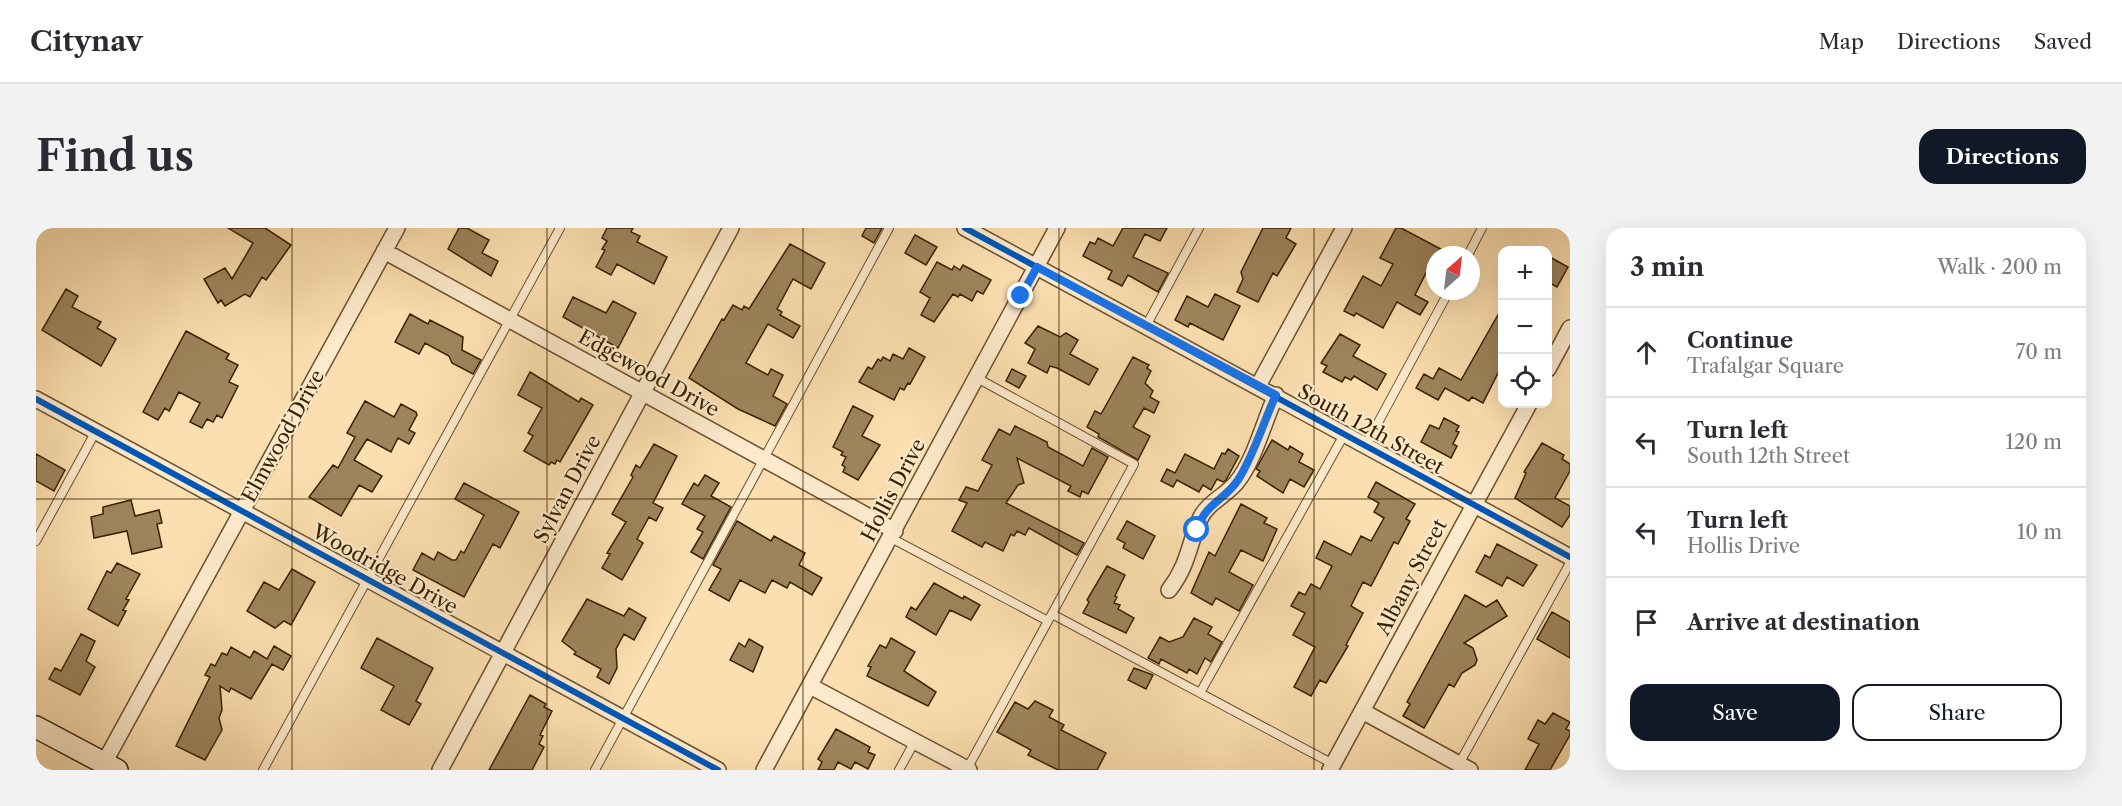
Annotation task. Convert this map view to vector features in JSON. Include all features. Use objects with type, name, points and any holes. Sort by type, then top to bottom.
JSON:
[{"type":"main road","points":[[36,727],[108,768]]},
{"type":"street","name":"Elmwood Drive","points":[[108,768],[243,510],[397,228]]},
{"type":"street","name":"Sylvan Drive","points":[[440,770],[731,228]]},
{"type":"street","name":"South 12th Street","points":[[965,228],[1276,395],[1570,557]]},
{"type":"street","name":"Hollis Drive","points":[[764,770],[1057,228]]},
{"type":"street","points":[[1258,386],[1344,228]]},
{"type":"street","name":"Edgewood Drive","points":[[384,251],[764,460],[893,535]]},
{"type":"street","points":[[1552,362],[1570,328]]},
{"type":"street","points":[[1169,590],[1180,576],[1190,555],[1200,518],[1209,506],[1236,483],[1247,464],[1276,395]]},
{"type":"street","name":"Woodridge Drive","points":[[36,399],[718,770]]},
{"type":"street","name":"Albany Street","points":[[1331,767],[1527,408]]},
{"type":"street","points":[[810,686],[968,769]]},
{"type":"street","points":[[1362,711],[1465,767]]},
{"type":"lane","points":[[263,770],[560,228]]},
{"type":"lane","points":[[595,770],[889,228]]},
{"type":"lane","points":[[1146,326],[1199,228]]},
{"type":"lane","points":[[1473,246],[1482,228]]},
{"type":"lane","points":[[1366,445],[1444,300]]},
{"type":"lane","points":[[968,769],[1134,464],[977,378]]},
{"type":"lane","points":[[36,541],[96,431]]},
{"type":"lane","points":[[1200,693],[1345,433]]},
{"type":"lane","points":[[893,535],[1200,693],[1331,767]]},
{"type":"lane","points":[[1465,767],[1570,562]]},
{"type":"lane","points":[[899,770],[915,741]]},
{"type":"building","points":[[228,228],[265,228],[291,245],[266,280],[262,277],[250,297],[245,294],[225,306],[221,300],[218,303],[204,279],[225,268],[232,279],[253,243]]},
{"type":"building","points":[[459,228],[467,228],[489,240],[482,253],[498,261],[491,276],[448,249]]},
{"type":"building","points":[[607,228],[633,228],[631,232],[640,236],[637,242],[667,257],[654,284],[617,264],[611,275],[596,267],[605,250],[602,249],[607,241],[602,238]]},
{"type":"building","points":[[866,228],[882,228],[874,243],[862,236]]},
{"type":"building","points":[[1123,228],[1167,228],[1160,241],[1145,234],[1133,257],[1168,273],[1158,292],[1128,275],[1122,286],[1108,279],[1112,271],[1083,256],[1090,242],[1095,244],[1098,238],[1113,246]]},
{"type":"building","points":[[1263,228],[1291,228],[1286,238],[1296,244],[1277,276],[1273,273],[1258,302],[1237,292],[1243,279],[1241,272]]},
{"type":"building","points":[[1396,228],[1401,228],[1435,246],[1426,246],[1426,273],[1415,295],[1428,302],[1420,315],[1397,302],[1383,328],[1356,313],[1354,316],[1344,311],[1363,276],[1381,286],[1393,264],[1380,258]]},
{"type":"building","points":[[915,235],[937,247],[926,265],[905,253]]},
{"type":"building","points":[[790,244],[825,263],[811,289],[793,279],[777,309],[782,312],[780,315],[800,326],[793,338],[768,324],[746,363],[768,375],[771,369],[783,375],[773,396],[787,404],[775,426],[738,409],[689,378],[722,319],[724,320],[733,305],[742,310],[744,306],[749,309]]},
{"type":"building","points":[[1552,258],[1568,267],[1557,287],[1552,284]]},
{"type":"building","points":[[937,262],[952,270],[954,266],[960,270],[963,265],[991,280],[983,294],[977,291],[972,301],[960,294],[958,297],[953,294],[934,322],[921,315],[930,298],[920,292]]},
{"type":"building","points":[[66,289],[78,296],[72,307],[101,322],[97,328],[116,339],[101,366],[42,330]]},
{"type":"building","points":[[1215,294],[1240,306],[1223,340],[1190,323],[1188,327],[1175,320],[1187,296],[1208,307]]},
{"type":"building","points":[[573,297],[606,313],[613,301],[636,313],[618,348],[563,317]]},
{"type":"building","points":[[410,314],[428,324],[430,320],[463,337],[462,350],[481,360],[473,374],[452,363],[449,356],[425,343],[419,354],[395,342]]},
{"type":"building","points":[[1498,315],[1498,373],[1483,403],[1472,397],[1469,401],[1445,388],[1438,400],[1416,388],[1424,374],[1433,379],[1439,368],[1461,380]]},
{"type":"building","points":[[1038,326],[1060,337],[1066,333],[1078,340],[1070,354],[1098,369],[1089,385],[1057,368],[1050,366],[1047,373],[1028,363],[1035,349],[1025,343]]},
{"type":"building","points":[[186,331],[229,354],[226,359],[238,365],[229,382],[238,386],[222,418],[217,415],[213,422],[207,419],[202,428],[190,422],[200,403],[179,392],[169,411],[165,408],[158,420],[143,412]]},
{"type":"building","points":[[1340,334],[1360,345],[1353,356],[1386,374],[1377,390],[1354,376],[1351,380],[1345,377],[1342,382],[1323,372],[1327,366],[1321,363]]},
{"type":"building","points":[[909,348],[925,357],[910,384],[908,383],[904,390],[900,388],[894,400],[859,382],[868,367],[872,369],[878,359],[881,361],[883,357],[890,361],[893,354],[903,359]]},
{"type":"building","points":[[1133,357],[1149,365],[1147,368],[1151,371],[1145,383],[1153,391],[1150,397],[1159,402],[1154,413],[1144,408],[1133,427],[1150,436],[1138,460],[1098,437],[1099,434],[1087,427],[1095,411],[1101,414]]},
{"type":"building","points":[[1012,369],[1026,376],[1019,388],[1006,381]]},
{"type":"building","points":[[530,372],[579,402],[581,398],[593,405],[560,462],[557,460],[555,464],[551,462],[549,465],[524,451],[533,436],[528,433],[542,408],[518,395]]},
{"type":"building","points":[[365,401],[394,417],[401,404],[416,412],[417,415],[409,430],[415,433],[409,444],[398,438],[391,452],[367,439],[354,460],[382,476],[372,492],[359,485],[341,516],[309,497],[333,465],[338,468],[355,437],[347,433]]},
{"type":"building","points":[[853,406],[873,416],[862,436],[880,445],[858,480],[843,472],[845,467],[842,465],[846,457],[841,455],[843,452],[833,447]]},
{"type":"building","points":[[1444,418],[1459,426],[1456,431],[1459,432],[1453,444],[1457,446],[1451,458],[1421,442],[1430,425],[1439,429]]},
{"type":"building","points":[[1015,426],[1047,442],[1048,447],[1083,466],[1092,448],[1108,457],[1088,494],[1082,491],[1080,497],[1068,491],[1071,486],[1017,458],[1024,483],[1018,485],[1006,503],[1084,543],[1077,555],[1029,528],[1025,535],[1017,531],[1014,536],[1011,534],[1003,551],[985,542],[982,547],[952,531],[967,503],[959,500],[966,487],[978,491],[992,465],[982,460],[999,429],[1010,435]]},
{"type":"building","points":[[1272,440],[1288,450],[1290,446],[1303,454],[1299,462],[1314,470],[1304,487],[1290,479],[1283,493],[1257,476],[1260,471],[1256,469]]},
{"type":"building","points":[[1542,443],[1564,455],[1562,459],[1570,464],[1570,471],[1555,498],[1570,506],[1570,515],[1562,527],[1515,498],[1526,473],[1524,472]]},
{"type":"building","points":[[654,444],[677,456],[653,503],[663,508],[656,521],[649,517],[637,539],[643,543],[622,580],[602,568],[610,554],[607,553],[626,522],[612,514],[633,477],[631,475],[636,465],[640,468]]},
{"type":"building","points":[[1228,449],[1239,456],[1226,480],[1223,482],[1217,479],[1211,490],[1203,485],[1199,492],[1177,480],[1173,487],[1161,481],[1167,469],[1175,473],[1185,454],[1214,469],[1222,453],[1225,454]]},
{"type":"building","points":[[36,454],[65,470],[54,491],[36,481]]},
{"type":"building","points":[[705,475],[719,483],[711,496],[731,507],[703,559],[691,552],[703,532],[697,529],[705,516],[682,504],[694,483],[698,486]]},
{"type":"building","points":[[1376,482],[1415,504],[1406,519],[1410,521],[1398,544],[1394,542],[1371,586],[1363,582],[1351,606],[1363,613],[1346,645],[1348,646],[1326,683],[1320,680],[1311,696],[1294,687],[1315,647],[1293,635],[1305,613],[1291,606],[1299,592],[1305,595],[1311,584],[1320,589],[1332,566],[1316,558],[1324,541],[1351,555],[1361,536],[1371,541],[1384,518],[1374,512],[1379,503],[1368,497]]},
{"type":"building","points":[[464,483],[519,512],[500,548],[493,544],[464,597],[413,570],[422,553],[434,560],[438,552],[456,560],[461,551],[464,553],[484,515],[455,499]]},
{"type":"building","points":[[131,500],[135,516],[159,510],[162,523],[157,524],[162,547],[132,554],[127,531],[94,538],[91,517],[103,514],[103,507]]},
{"type":"building","points":[[1241,504],[1267,518],[1264,523],[1277,529],[1263,561],[1241,550],[1229,572],[1253,585],[1239,611],[1216,598],[1212,605],[1191,593],[1209,552],[1215,556]]},
{"type":"building","points":[[737,521],[771,541],[774,536],[805,553],[799,565],[822,578],[812,595],[790,582],[787,588],[772,580],[765,593],[740,580],[729,601],[709,590],[721,569],[713,565]]},
{"type":"building","points":[[1127,521],[1155,536],[1143,559],[1123,548],[1125,543],[1117,539]]},
{"type":"building","points":[[1497,544],[1537,565],[1523,586],[1507,577],[1502,586],[1476,572],[1485,555],[1490,558]]},
{"type":"building","points":[[117,563],[140,574],[126,599],[129,600],[123,610],[126,611],[118,626],[88,609],[107,571],[111,573]]},
{"type":"building","points":[[1107,566],[1125,575],[1114,603],[1120,605],[1118,609],[1134,618],[1126,633],[1083,613],[1089,602],[1087,600]]},
{"type":"building","points":[[292,569],[315,582],[291,625],[284,621],[275,628],[247,611],[264,582],[279,590]]},
{"type":"building","points":[[934,583],[963,599],[964,596],[980,605],[971,620],[950,610],[936,635],[906,617],[911,607],[916,610]]},
{"type":"building","points":[[1465,595],[1486,607],[1497,600],[1507,616],[1464,643],[1473,648],[1477,660],[1475,665],[1462,673],[1454,687],[1449,684],[1424,728],[1403,716],[1410,704],[1407,702]]},
{"type":"building","points":[[587,599],[624,616],[629,608],[646,618],[634,640],[624,634],[616,649],[617,668],[609,684],[597,677],[601,669],[574,654],[576,652],[562,641]]},
{"type":"building","points":[[1552,612],[1570,622],[1570,658],[1537,639]]},
{"type":"building","points":[[1194,618],[1212,627],[1208,634],[1222,642],[1211,662],[1205,658],[1197,674],[1189,669],[1187,673],[1161,659],[1159,664],[1148,658],[1160,637],[1169,642],[1183,637]]},
{"type":"building","points":[[81,634],[95,641],[86,661],[95,667],[80,695],[49,679],[55,668],[61,671]]},
{"type":"building","points":[[377,638],[433,668],[416,701],[421,704],[409,725],[381,710],[394,686],[361,668]]},
{"type":"building","points":[[891,638],[915,652],[904,671],[936,692],[928,706],[867,676],[871,667],[868,666],[880,645],[886,648]]},
{"type":"building","points":[[749,639],[763,647],[753,672],[730,660],[739,643],[745,647]]},
{"type":"building","points":[[274,646],[291,656],[283,670],[272,664],[251,699],[231,688],[229,692],[220,686],[222,710],[219,718],[222,730],[205,760],[176,746],[210,677],[205,675],[211,664],[215,666],[222,653],[227,655],[231,647],[250,658],[254,651],[267,659]]},
{"type":"building","points":[[1134,668],[1153,675],[1146,689],[1128,680]]},
{"type":"building","points":[[530,695],[546,704],[544,707],[552,711],[540,735],[543,736],[539,744],[544,747],[532,770],[489,770]]},
{"type":"building","points":[[1035,701],[1053,710],[1049,717],[1064,725],[1061,730],[1106,753],[1097,770],[1058,770],[1028,755],[1031,750],[997,732],[1015,702],[1028,709]]},
{"type":"building","points":[[1553,713],[1570,722],[1566,729],[1570,731],[1570,735],[1550,770],[1525,770],[1539,744],[1528,739],[1538,720],[1545,724]]},
{"type":"building","points":[[836,729],[870,747],[868,752],[875,755],[868,769],[855,762],[851,769],[838,762],[834,770],[818,770],[822,762],[818,759]]},
{"type":"cycle path","points":[[965,228],[1570,557]]},
{"type":"cycle path","points":[[36,399],[718,770]]},
{"type":"route","points":[[1021,296],[1037,267],[1276,395],[1247,464],[1236,483],[1209,506],[1200,518],[1197,530]]}]
